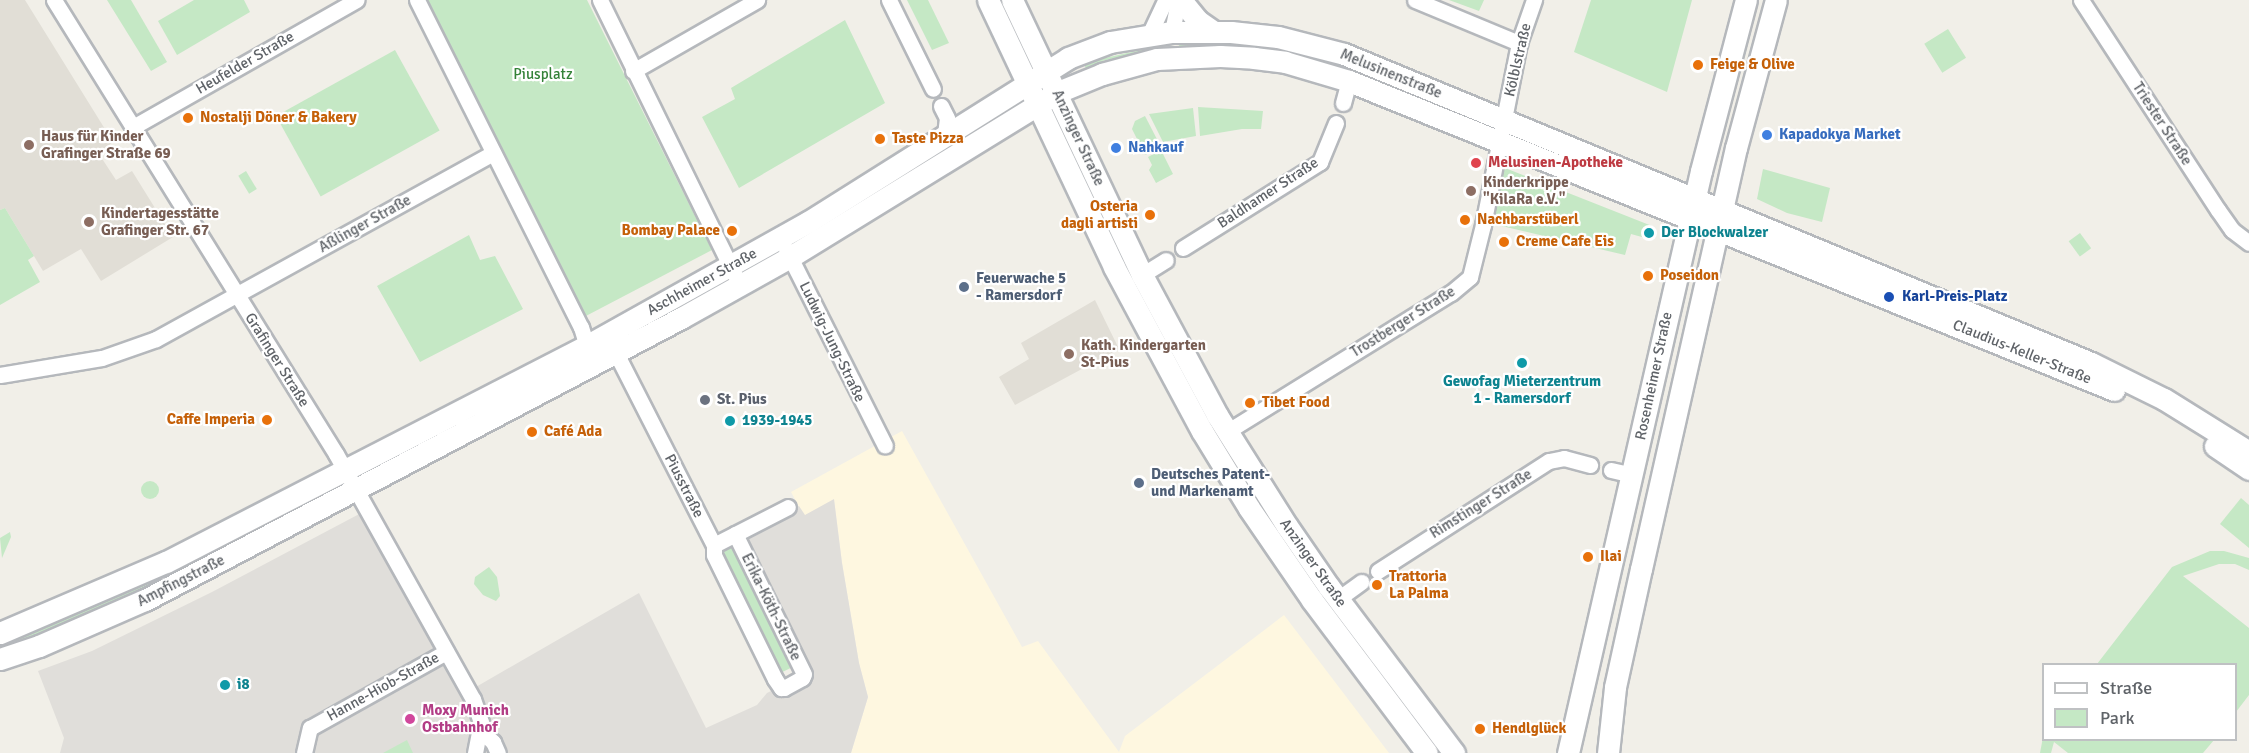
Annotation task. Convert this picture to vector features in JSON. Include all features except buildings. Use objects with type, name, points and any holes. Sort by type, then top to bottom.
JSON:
[{"type":"main road","name":"Anzinger Straße","points":[[988,0],[1039,103],[1114,267],[1202,431],[1312,600],[1427,753]]},
{"type":"main road","name":"Anzinger Straße","points":[[1012,0],[1058,92],[1142,275],[1176,343],[1287,526],[1338,599],[1454,753]]},
{"type":"main road","points":[[1180,0],[1197,20],[1214,32]]},
{"type":"main road","name":"Rosenheimer Straße","points":[[1568,753],[1633,475],[1692,207],[1746,0]]},
{"type":"main road","name":"Rosenheimer Straße","points":[[1608,753],[1615,687],[1736,148],[1776,0]]},
{"type":"main road","name":"Melusinenstraße","points":[[1047,70],[1080,52],[1110,42],[1149,35],[1172,32],[1214,32],[1278,37],[1344,54],[1505,120],[1720,219]]},
{"type":"main road","points":[[1162,59],[1172,32]]},
{"type":"main road","name":"Melusinenstraße","points":[[1058,92],[1101,74],[1162,59],[1220,56],[1285,62],[1350,81],[1499,149],[1692,207]]},
{"type":"main road","name":"Aschheimer Straße","points":[[785,247],[945,135],[1047,70]]},
{"type":"main road","name":"Aschheimer Straße","points":[[356,490],[589,355],[735,276],[1058,92]]},
{"type":"main road","name":"Claudius-Keller-Straße","points":[[1720,219],[2091,363],[2164,399],[2249,452]]},
{"type":"main road","name":"Claudius-Keller-Straße","points":[[1720,219],[2101,384],[2157,411],[2249,469]]},
{"type":"main road","name":"Aschheimer Straße","points":[[345,471],[589,355],[616,353],[735,276]]},
{"type":"main road","name":"Ampfingstraße","points":[[0,633],[166,562],[345,471]]},
{"type":"main road","name":"Ampfingstraße","points":[[0,659],[49,642],[145,600],[356,490]]},
{"type":"street","name":"Grafinger Straße","points":[[54,0],[345,471],[478,708],[480,730],[475,753]]},
{"type":"street","name":"Heufelder Straße","points":[[133,127],[357,0]]},
{"type":"street","points":[[417,0],[581,327],[589,355]]},
{"type":"street","points":[[600,0],[735,276]]},
{"type":"street","points":[[633,71],[757,0]]},
{"type":"street","points":[[890,0],[933,89]]},
{"type":"street","points":[[1149,35],[1165,0]]},
{"type":"street","points":[[1172,32],[1180,0]]},
{"type":"street","points":[[1415,0],[1519,43]]},
{"type":"street","name":"Kölblstraße","points":[[1505,120],[1519,43],[1534,0]]},
{"type":"street","name":"Triester Straße","points":[[2081,0],[2218,210],[2232,230],[2249,243]]},
{"type":"street","points":[[1343,103],[1350,81]]},
{"type":"street","points":[[941,106],[946,118],[945,135]]},
{"type":"street","name":"Trostberger Straße","points":[[1228,431],[1451,293],[1467,280],[1474,264],[1505,120]]},
{"type":"street","name":"Baldhamer Straße","points":[[1183,248],[1320,162],[1336,123]]},
{"type":"street","name":"Aßlinger Straße","points":[[0,375],[102,358],[130,350],[182,327],[293,263],[494,153]]},
{"type":"street","name":"Ludwig-Jung-Straße","points":[[785,247],[885,446]]},
{"type":"street","points":[[1142,275],[1166,260]]},
{"type":"street","name":"Piusstraße","points":[[616,353],[714,545]]},
{"type":"street","name":"Rimstinger Straße","points":[[1378,570],[1549,461],[1564,459],[1590,465]]},
{"type":"street","points":[[1611,470],[1633,475]]},
{"type":"street","points":[[714,545],[788,507]]},
{"type":"street","name":"Erika-Köth-Straße","points":[[714,545],[714,555],[779,685],[784,688],[802,678],[804,674],[735,534]]},
{"type":"street","points":[[1338,599],[1361,582]]},
{"type":"street","name":"Hanne-Hiob-Straße","points":[[304,753],[310,728],[446,652]]},
{"type":"street","name":"Grafinger Straße","points":[[480,730],[494,742],[498,753]]},
{"type":"shaded area","points":[[0,0],[25,0],[113,142],[99,154],[116,180],[132,171],[173,237],[101,281],[81,249],[43,271],[5,208],[0,210]]},
{"type":"shaded area","name":"Kath. Kindergarten St-Pius","points":[[1095,300],[1119,349],[1015,405],[999,377],[1029,359],[1021,343]]},
{"type":"shaded area","points":[[902,431],[1022,647],[1038,641],[1119,752],[1125,736],[1284,615],[1389,753],[851,753],[868,697],[859,663],[834,500],[804,516],[791,492]]},
{"type":"shaded area","points":[[834,499],[859,663],[868,697],[851,753],[60,753],[64,738],[38,671],[92,651],[212,592],[363,512],[469,691],[639,593],[706,728],[757,705],[767,693],[811,671],[749,544],[714,551],[799,506],[805,515]]},
{"type":"green space","points":[[107,0],[131,0],[167,62],[151,71]]},
{"type":"green space","points":[[194,0],[244,0],[250,12],[177,55],[158,21]]},
{"type":"green space","name":"Piusplatz","points":[[422,0],[587,0],[712,250],[584,317]]},
{"type":"green space","points":[[907,0],[928,0],[949,43],[932,50]]},
{"type":"green space","points":[[1449,0],[1484,0],[1479,11]]},
{"type":"green space","points":[[1591,0],[1692,0],[1667,92],[1574,52]]},
{"type":"green space","points":[[845,20],[885,103],[739,188],[702,117],[735,99],[731,88]]},
{"type":"green space","points":[[1948,29],[1966,58],[1942,73],[1924,44]]},
{"type":"green space","points":[[1181,41],[1240,41],[1311,53],[1483,119],[1484,124],[1480,126],[1391,90],[1178,48]]},
{"type":"green space","points":[[1158,46],[1102,61],[1088,72],[1083,63]]},
{"type":"green space","points":[[395,50],[440,130],[321,196],[276,116]]},
{"type":"green space","points":[[1198,107],[1263,111],[1261,129],[1242,129],[1200,136]]},
{"type":"green space","points":[[1193,108],[1196,136],[1163,142],[1149,114]]},
{"type":"green space","points":[[1145,116],[1161,147],[1145,155],[1132,129],[1135,121]]},
{"type":"green space","points":[[1161,150],[1173,174],[1156,183],[1149,170],[1152,165],[1148,157]]},
{"type":"green space","points":[[1505,168],[1652,226],[1649,239],[1631,234],[1625,255],[1489,223]]},
{"type":"green space","points":[[1763,169],[1830,188],[1822,222],[1787,213],[1757,199]]},
{"type":"green space","points":[[246,171],[257,189],[249,194],[238,176]]},
{"type":"green space","points":[[5,208],[34,256],[28,260],[40,282],[0,305],[0,210]]},
{"type":"green space","points":[[2080,233],[2091,248],[2080,257],[2069,241]]},
{"type":"green space","points":[[469,235],[480,260],[495,256],[523,309],[420,362],[377,286]]},
{"type":"green space","points":[[150,481],[156,484],[159,490],[156,496],[150,499],[144,496],[141,490],[144,484]]},
{"type":"green space","points":[[323,491],[327,498],[162,585],[0,651],[0,641]]},
{"type":"green space","points":[[2241,498],[2249,505],[2249,548],[2220,524]]},
{"type":"green space","points":[[10,532],[11,537],[2,558],[0,538]]},
{"type":"green space","points":[[735,545],[794,666],[775,676],[716,554]]},
{"type":"green space","points":[[2210,551],[2224,551],[2249,558],[2249,570],[2235,564],[2219,564],[2183,576],[2249,628],[2249,695],[2237,711],[2237,663],[2098,663],[2172,567]]},
{"type":"green space","points":[[489,567],[497,577],[500,596],[496,601],[483,595],[474,584],[475,577]]},
{"type":"green space","points":[[407,740],[413,753],[383,753]]},
{"type":"green space","points":[[2042,741],[2213,741],[2203,753],[2068,753],[2054,742],[2051,753],[2040,753]]},
{"type":"place","name":"Feige & Olive","points":[[1698,65]]},
{"type":"place","name":"Nostalji Döner & Bakery","points":[[188,118]]},
{"type":"place","name":"Kapadokya Market","points":[[1767,135]]},
{"type":"place","name":"Taste Pizza","points":[[880,139]]},
{"type":"place","name":"Haus für Kinder Grafinger Straße 69","points":[[29,145]]},
{"type":"place","name":"Nahkauf","points":[[1116,148]]},
{"type":"place","name":"Melusinen-Apotheke","points":[[1476,163]]},
{"type":"place","name":"Kinderkrippe \"KilaRa e.V.\"","points":[[1471,191]]},
{"type":"place","name":"Osteria dagli artisti","points":[[1150,215]]},
{"type":"place","name":"Nachbarstüberl","points":[[1465,220]]},
{"type":"place","name":"Kindertagesstätte Grafinger Str. 67","points":[[89,222]]},
{"type":"place","name":"Bombay Palace","points":[[732,231]]},
{"type":"place","name":"Der Blockwalzer","points":[[1649,233]]},
{"type":"place","name":"Creme Cafe Eis","points":[[1504,242]]},
{"type":"place","name":"Poseidon","points":[[1648,276]]},
{"type":"place","name":"Feuerwache 5 - Ramersdorf","points":[[964,287]]},
{"type":"place","name":"Karl-Preis-Platz","points":[[1889,297]]},
{"type":"place","name":"Kath. Kindergarten St-Pius","points":[[1069,354]]},
{"type":"place","name":"Gewofag Mieterzentrum 1 - Ramersdorf","points":[[1522,363]]},
{"type":"place","name":"St. Pius","points":[[705,400]]},
{"type":"place","name":"Tibet Food","points":[[1250,403]]},
{"type":"place","name":"Caffe Imperia","points":[[267,420]]},
{"type":"place","name":"1939-1945","points":[[730,421]]},
{"type":"place","name":"Café Ada","points":[[532,432]]},
{"type":"place","name":"Deutsches Patent- und Markenamt","points":[[1139,483]]},
{"type":"place","name":"Ilai","points":[[1588,557]]},
{"type":"place","name":"Trattoria La Palma","points":[[1377,585]]},
{"type":"place","name":"i8","points":[[225,685]]},
{"type":"place","name":"Moxy Munich Ostbahnhof","points":[[410,719]]},
{"type":"place","name":"Hendlglück","points":[[1480,729]]}]
